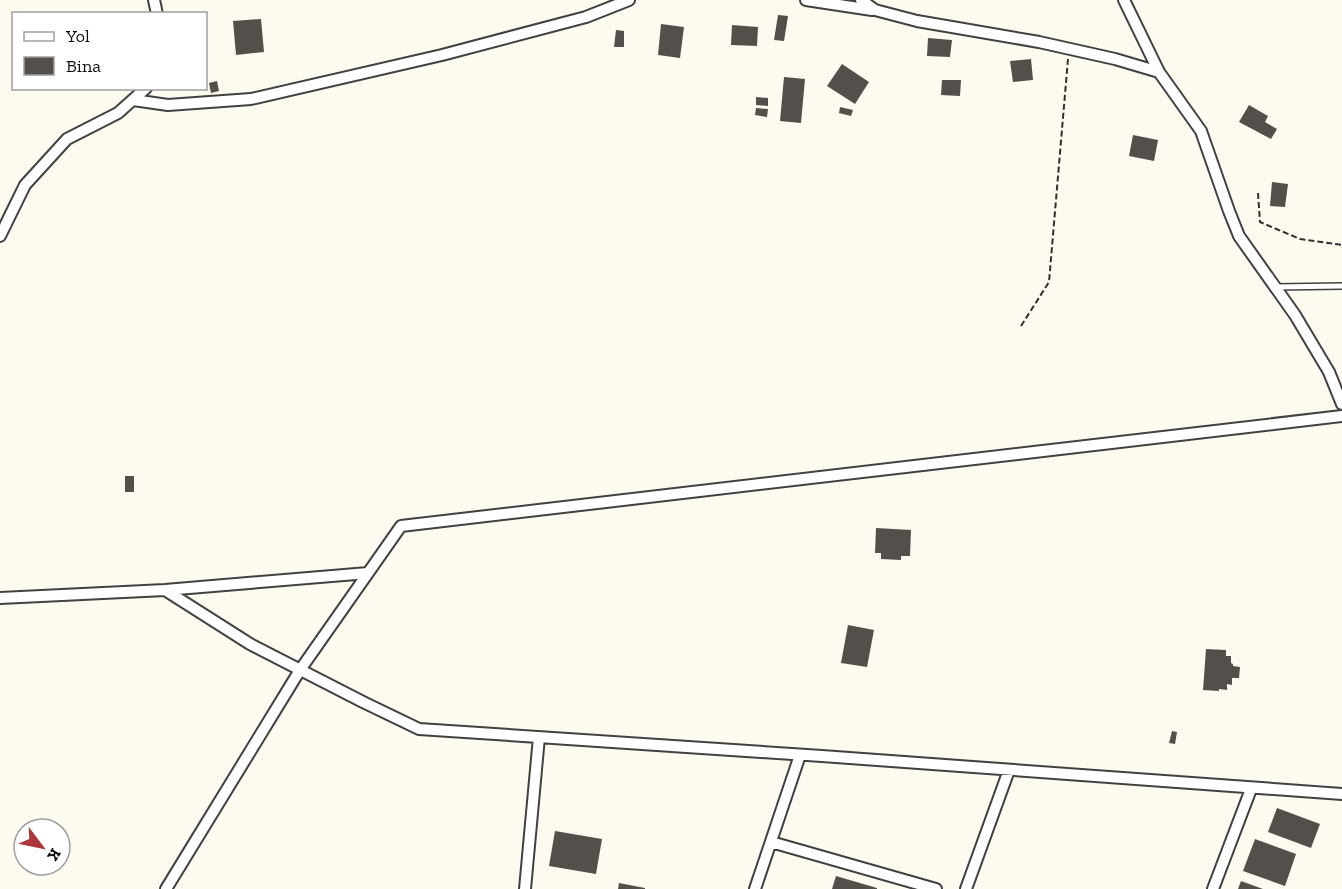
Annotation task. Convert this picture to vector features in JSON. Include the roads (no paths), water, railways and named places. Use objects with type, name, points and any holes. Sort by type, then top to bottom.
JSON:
[{"type":"street","points":[[133,100],[168,105],[251,99],[442,55],[586,17],[629,0]]},
{"type":"street","points":[[806,0],[875,10],[917,21],[1069,49],[1159,72]]},
{"type":"street","points":[[861,0],[875,10]]},
{"type":"street","points":[[1124,0],[1159,72],[1202,131],[1239,236],[1295,315],[1329,372],[1342,404]]},
{"type":"street","points":[[0,236],[25,185],[67,139],[118,113],[144,90]]},
{"type":"street","points":[[166,889],[300,670],[401,526],[1342,416]]},
{"type":"street","points":[[0,598],[165,590],[368,573]]},
{"type":"street","points":[[165,590],[250,644],[418,729],[1342,794]]},
{"type":"street","points":[[525,889],[539,737]]},
{"type":"street","points":[[755,889],[800,755]]},
{"type":"street","points":[[966,889],[1010,770]]},
{"type":"street","points":[[1213,889],[1251,789]]},
{"type":"street","points":[[771,842],[936,889]]},
{"type":"lane","points":[[1275,287],[1342,286]]}]
